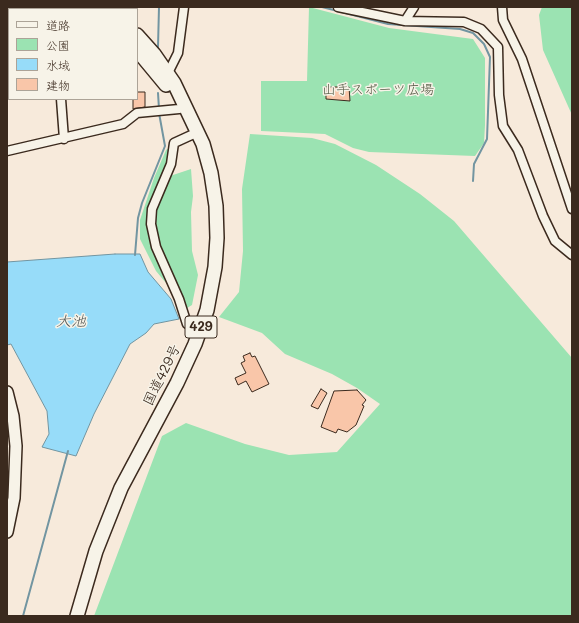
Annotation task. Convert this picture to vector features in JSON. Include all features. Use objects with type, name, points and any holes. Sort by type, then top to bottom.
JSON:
[{"type":"highway","name":"国道429号","points":[[77,616],[96,551],[122,488],[177,383],[213,283],[217,238],[216,206],[211,173],[182,107],[164,75],[138,36]]},
{"type":"highway","name":"国道429号","points":[[138,51],[164,75]]},
{"type":"highway","name":"国道429号","points":[[69,616],[89,548],[102,512],[197,329]]},
{"type":"main road","points":[[7,392],[13,416],[16,446],[16,475],[14,498],[7,532]]},
{"type":"street","points":[[164,75],[178,53],[184,7]]},
{"type":"street","points":[[338,7],[405,21],[464,22],[481,29],[498,47],[499,94],[503,126],[518,150],[543,216],[555,241],[572,255]]},
{"type":"street","points":[[405,21],[414,7]]},
{"type":"street","points":[[502,7],[503,20],[522,59],[572,209]]},
{"type":"street","points":[[61,100],[64,139]]},
{"type":"street","points":[[7,151],[64,139],[123,124],[137,113],[182,107]]},
{"type":"street","points":[[194,134],[174,143],[171,164],[152,209],[151,224],[156,247],[179,299],[187,324],[197,329]]},
{"type":"green space","name":"山手スポーツ広場","points":[[309,7],[389,28],[473,39],[485,58],[484,143],[475,156],[369,152],[353,148],[325,134],[261,131],[261,81],[307,81]]},
{"type":"green space","points":[[542,7],[572,7],[572,115],[543,50],[539,15]]},
{"type":"green space","points":[[250,134],[312,138],[335,144],[376,165],[420,194],[454,221],[572,358],[572,616],[94,616],[162,436],[186,423],[245,444],[289,455],[337,452],[380,404],[357,388],[332,374],[285,354],[262,333],[219,317],[239,292],[243,251],[242,189]]},
{"type":"green space","points":[[169,148],[168,159],[148,225],[150,244],[166,283],[156,271],[140,239],[140,220],[154,178],[166,150]]},
{"type":"green space","points":[[191,169],[193,196],[191,212],[192,251],[198,275],[192,305],[187,308],[157,240],[154,225],[156,210],[170,176]]},
{"type":"water","name":"大池","points":[[115,254],[140,254],[148,272],[171,299],[179,319],[154,324],[146,333],[130,344],[94,414],[76,456],[42,447],[49,434],[47,411],[11,344],[7,345],[7,262]]},
{"type":"building","points":[[326,87],[349,87],[350,101],[326,99]]},
{"type":"building","points":[[138,92],[145,92],[145,107],[133,109],[133,100],[138,100]]},
{"type":"building","points":[[250,353],[252,357],[255,356],[269,384],[252,392],[246,381],[238,385],[235,378],[246,373],[241,363],[245,361],[243,356]]},
{"type":"building","points":[[321,389],[327,393],[318,409],[311,406]]},
{"type":"building","points":[[357,390],[366,400],[362,405],[364,406],[356,425],[347,432],[338,429],[336,433],[321,427],[334,391]]},
{"type":"waterway","points":[[158,47],[159,7]]},
{"type":"waterway","points":[[322,7],[388,24],[460,29],[473,33],[484,44],[490,57],[487,139],[474,164],[473,181]]},
{"type":"waterway","points":[[158,93],[159,109]]},
{"type":"waterway","points":[[135,255],[138,218],[142,203],[165,146],[159,113]]},
{"type":"waterway","points":[[23,616],[68,451]]}]
